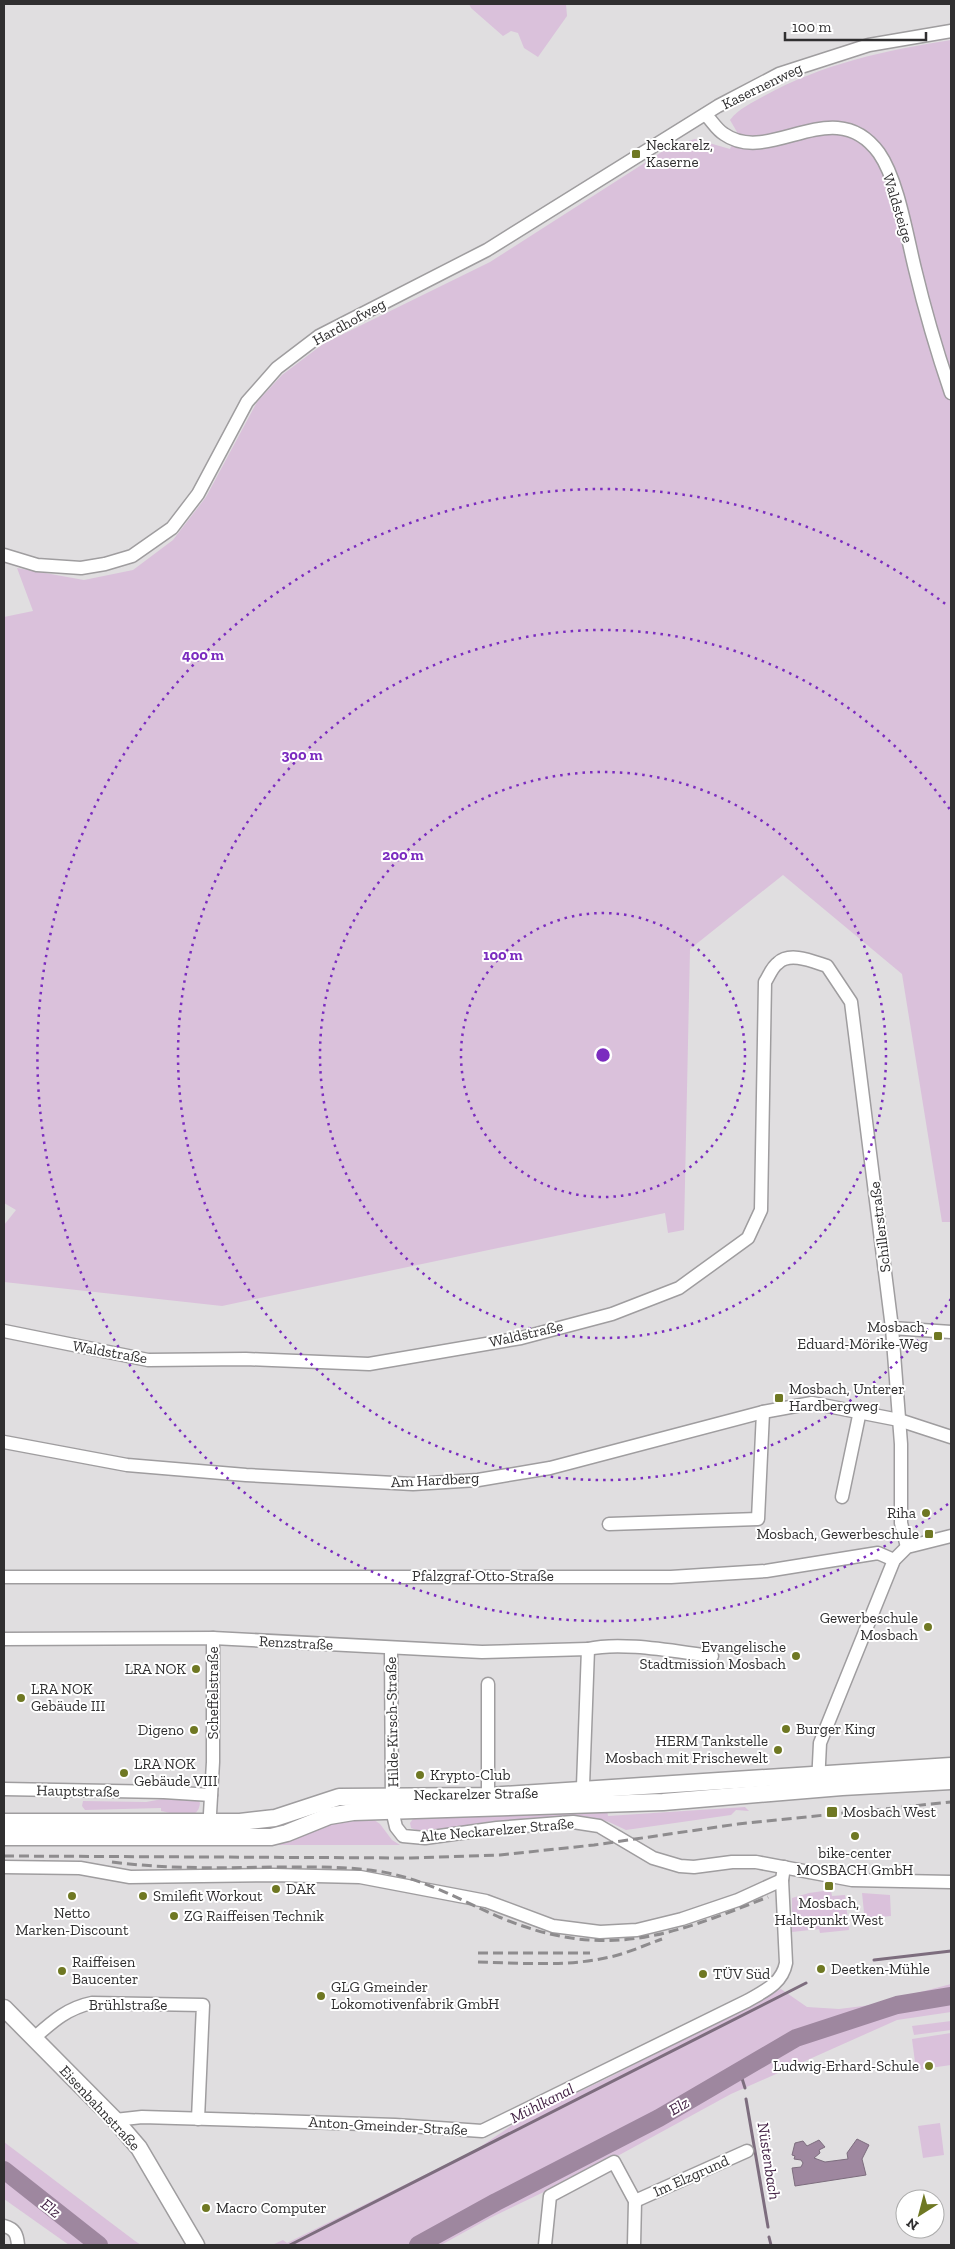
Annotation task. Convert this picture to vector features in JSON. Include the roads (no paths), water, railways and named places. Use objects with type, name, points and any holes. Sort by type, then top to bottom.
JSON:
[{"type":"main road","name":"Neckarelzer Straße","points":[[4,1822],[263,1821],[340,1797],[393,1794],[488,1796],[818,1782],[951,1766]]},
{"type":"main road","points":[[4,1837],[271,1837],[287,1833],[329,1816],[353,1812],[393,1794],[597,1805],[662,1802],[818,1782],[951,1781]]},
{"type":"main road","name":"Eisenbahnstraße","points":[[4,2008],[115,2120],[139,2148],[196,2245]]},
{"type":"street","name":"Kasernenweg","points":[[641,154],[779,74],[868,45],[951,31]]},
{"type":"street","name":"Waldsteige","points":[[706,115],[724,135],[747,143],[764,143],[822,128],[837,128],[848,130],[860,136],[880,154],[896,189],[931,334],[951,393]]},
{"type":"street","name":"Hardhofweg","points":[[4,554],[37,565],[81,568],[105,564],[132,556],[172,528],[198,494],[246,402],[277,368],[319,336],[487,250],[641,154]]},
{"type":"street","name":"Schillerstraße","points":[[778,962],[784,959],[802,958],[827,966],[851,1002],[892,1328],[899,1420],[901,1524],[906,1547]]},
{"type":"street","name":"Waldstraße","points":[[4,1331],[148,1360],[246,1359],[369,1364],[521,1338],[612,1314],[679,1288],[748,1238],[761,1210],[763,1000],[765,982],[778,962]]},
{"type":"street","points":[[892,1328],[951,1332]]},
{"type":"street","name":"Am Hardberg","points":[[4,1442],[126,1465],[255,1476],[413,1484],[478,1480],[550,1468],[763,1412],[812,1403],[899,1420],[951,1437]]},
{"type":"street","points":[[842,1497],[860,1411]]},
{"type":"street","points":[[609,1524],[758,1519],[763,1412]]},
{"type":"street","points":[[818,1782],[820,1743],[894,1560],[906,1547],[951,1536]]},
{"type":"street","name":"Pfalzgraf-Otto-Straße","points":[[4,1577],[679,1577],[766,1571],[878,1553],[894,1560]]},
{"type":"street","name":"Renzstraße","points":[[4,1639],[213,1638],[482,1652],[588,1649],[598,1646],[712,1656]]},
{"type":"street","name":"Scheffelstraße","points":[[208,1838],[211,1795],[213,1638]]},
{"type":"street","name":"Hilde-Kirsch-Straße","points":[[392,1648],[393,1794]]},
{"type":"street","points":[[588,1649],[583,1786],[597,1805]]},
{"type":"street","points":[[488,1684],[488,1796]]},
{"type":"street","name":"Hauptstraße","points":[[4,1789],[211,1795]]},
{"type":"street","name":"Alte Neckarelzer Straße","points":[[393,1794],[396,1827],[403,1836],[409,1838],[425,1838],[497,1828],[574,1822],[599,1826],[652,1858],[680,1866],[694,1867],[732,1862],[756,1862],[783,1873],[852,1880],[951,1882]]},
{"type":"street","points":[[4,1867],[80,1868],[130,1877],[279,1875],[360,1877],[486,1901],[553,1926],[600,1932],[637,1930],[682,1919],[738,1900],[783,1873]]},
{"type":"street","name":"Anton-Gmeinder-Straße","points":[[115,2120],[142,2117],[395,2125],[482,2131],[684,2032],[772,1986],[784,1971],[786,1963],[783,1873]]},
{"type":"street","name":"Brühlstraße","points":[[34,2038],[63,2013],[76,2006],[92,2003],[203,2005],[198,2119]]},
{"type":"street","name":"Im Elzgrund","points":[[635,2201],[747,2151]]},
{"type":"street","points":[[545,2245],[550,2196],[614,2162],[635,2201],[634,2245]]},
{"type":"street","points":[[4,2226],[12,2228],[17,2234],[18,2245]]},
{"type":"waterway","name":"Mühlkanal","points":[[874,1960],[951,1951]]},
{"type":"waterway","name":"Mühlkanal","points":[[290,2245],[806,1983]]},
{"type":"waterway","name":"Elz","points":[[418,2245],[496,2202],[659,2118],[796,2038],[897,2005],[951,1996]]},
{"type":"waterway","name":"Nüstenbach","points":[[740,2072],[745,2088]]},
{"type":"waterway","name":"Nüstenbach","points":[[746,2099],[768,2227]]},
{"type":"waterway","name":"Elz","points":[[4,2170],[99,2245]]},
{"type":"waterway","name":"Nüstenbach","points":[[769,2237],[771,2245]]},
{"type":"railway","points":[[4,1856],[411,1858],[500,1855],[594,1845],[738,1824],[951,1802]]},
{"type":"railway","points":[[112,1862],[173,1867],[325,1867],[376,1871],[424,1883],[499,1917],[537,1930],[571,1938],[604,1941],[667,1933],[768,1897]]},
{"type":"railway","points":[[478,1962],[545,1964],[578,1962],[610,1957],[662,1939]]},
{"type":"railway","points":[[478,1953],[590,1953]]},
{"type":"place","name":"Neckarelz, Kaserne","points":[[636,154]]},
{"type":"place","name":"Mosbach, Eduard-Mörike-Weg","points":[[938,1336]]},
{"type":"place","name":"Mosbach, Unterer Hardbergweg","points":[[779,1398]]},
{"type":"place","name":"Riha","points":[[926,1513]]},
{"type":"place","name":"Mosbach, Gewerbeschule","points":[[929,1534]]},
{"type":"place","name":"Gewerbeschule Mosbach","points":[[928,1627]]},
{"type":"place","name":"Evangelische Stadtmission Mosbach","points":[[796,1656]]},
{"type":"place","name":"LRA NOK","points":[[196,1669]]},
{"type":"place","name":"LRA NOK Gebäude III","points":[[21,1698]]},
{"type":"place","name":"Burger King","points":[[786,1729]]},
{"type":"place","name":"Digeno","points":[[194,1730]]},
{"type":"place","name":"HERM Tankstelle Mosbach mit Frischewelt","points":[[778,1750]]},
{"type":"place","name":"LRA NOK Gebäude VIII","points":[[124,1773]]},
{"type":"place","name":"Krypto-Club","points":[[420,1775]]},
{"type":"place","name":"Mosbach West","points":[[832,1812]]},
{"type":"place","name":"bike-center MOSBACH GmbH","points":[[855,1836]]},
{"type":"place","name":"Mosbach, Haltepunkt West","points":[[829,1886]]},
{"type":"place","name":"DAK","points":[[276,1889]]},
{"type":"place","name":"Netto Marken-Discount","points":[[72,1896]]},
{"type":"place","name":"Smilefit Workout","points":[[143,1896]]},
{"type":"place","name":"ZG Raiffeisen Technik","points":[[174,1916]]},
{"type":"place","name":"Deetken-Mühle","points":[[821,1969]]},
{"type":"place","name":"Raiffeisen Baucenter","points":[[62,1971]]},
{"type":"place","name":"TÜV Süd","points":[[703,1974]]},
{"type":"place","name":"GLG Gmeinder Lokomotivenfabrik GmbH","points":[[321,1996]]},
{"type":"place","name":"Ludwig-Erhard-Schule","points":[[929,2066]]},
{"type":"place","name":"Macro Computer","points":[[206,2208]]}]
